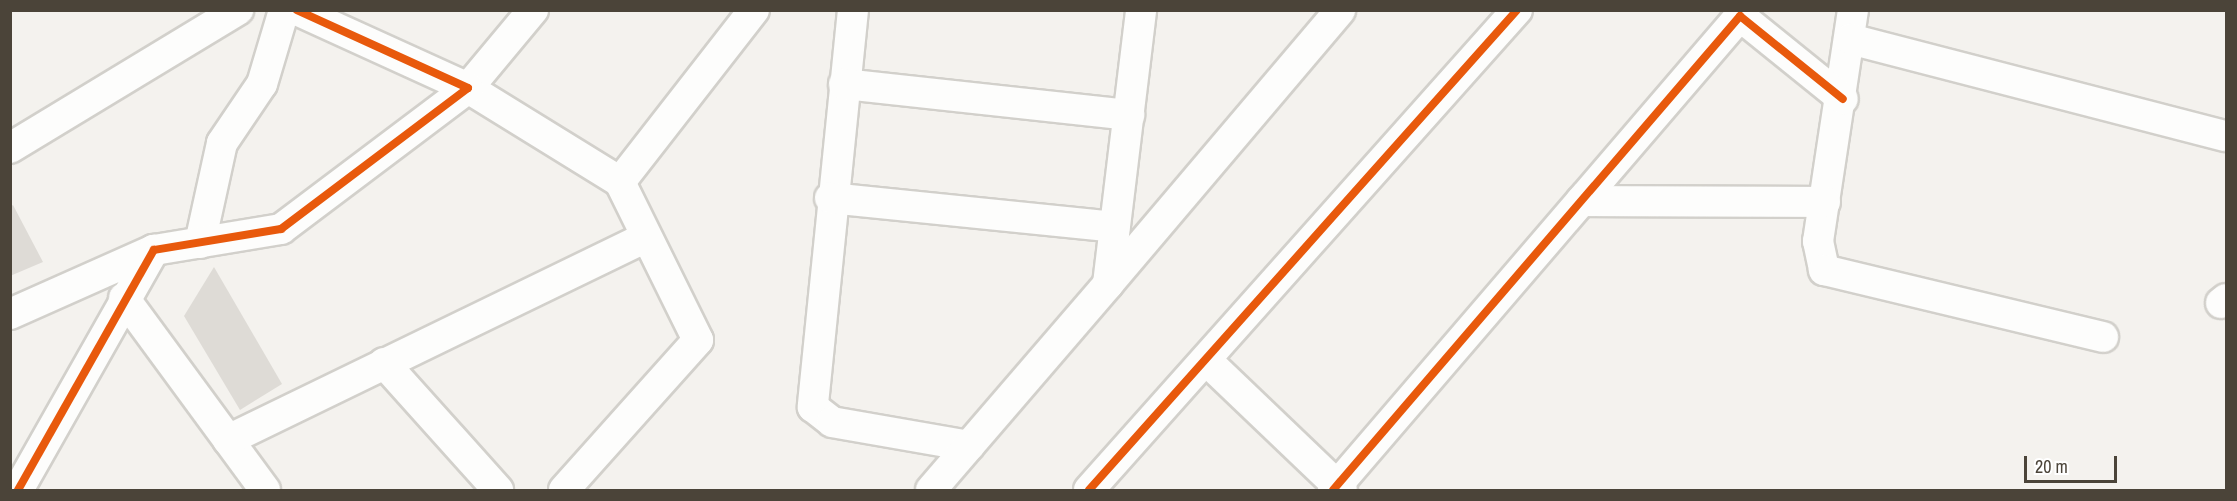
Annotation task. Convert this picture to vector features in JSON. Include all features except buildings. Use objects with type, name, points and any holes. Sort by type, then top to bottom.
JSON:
[{"type":"street","points":[[10,148],[238,10]]},
{"type":"street","points":[[200,243],[222,143],[262,84],[284,10]]},
{"type":"street","points":[[297,10],[468,88],[620,182],[698,340],[564,490]]},
{"type":"street","points":[[10,314],[154,250],[282,229],[468,88],[533,10]]},
{"type":"street","points":[[620,182],[754,10]]},
{"type":"street","points":[[853,10],[830,198],[812,400],[816,414],[832,423],[969,446]]},
{"type":"street","points":[[1108,284],[1141,10]]},
{"type":"street","points":[[931,490],[1340,10]]},
{"type":"street","points":[[1089,490],[1518,10]]},
{"type":"street","points":[[1206,360],[1338,489],[1736,14],[1844,99]]},
{"type":"street","points":[[2103,337],[1835,276],[1824,270],[1819,258],[1825,202],[1844,99],[1852,25],[2226,136]]},
{"type":"street","points":[[844,84],[1129,115]]},
{"type":"street","points":[[830,198],[1115,227]]},
{"type":"street","points":[[1581,201],[1825,202]]},
{"type":"street","points":[[228,440],[646,237]]},
{"type":"street","points":[[18,490],[124,298],[154,250]]},
{"type":"street","points":[[124,298],[265,490]]},
{"type":"street","points":[[384,363],[498,490]]},
{"type":"cycle path","points":[[18,490],[154,250],[281,229],[468,88],[297,10]]},
{"type":"cycle path","points":[[1089,490],[1517,10]]},
{"type":"cycle path","points":[[1333,490],[1740,16],[1843,99]]}]
